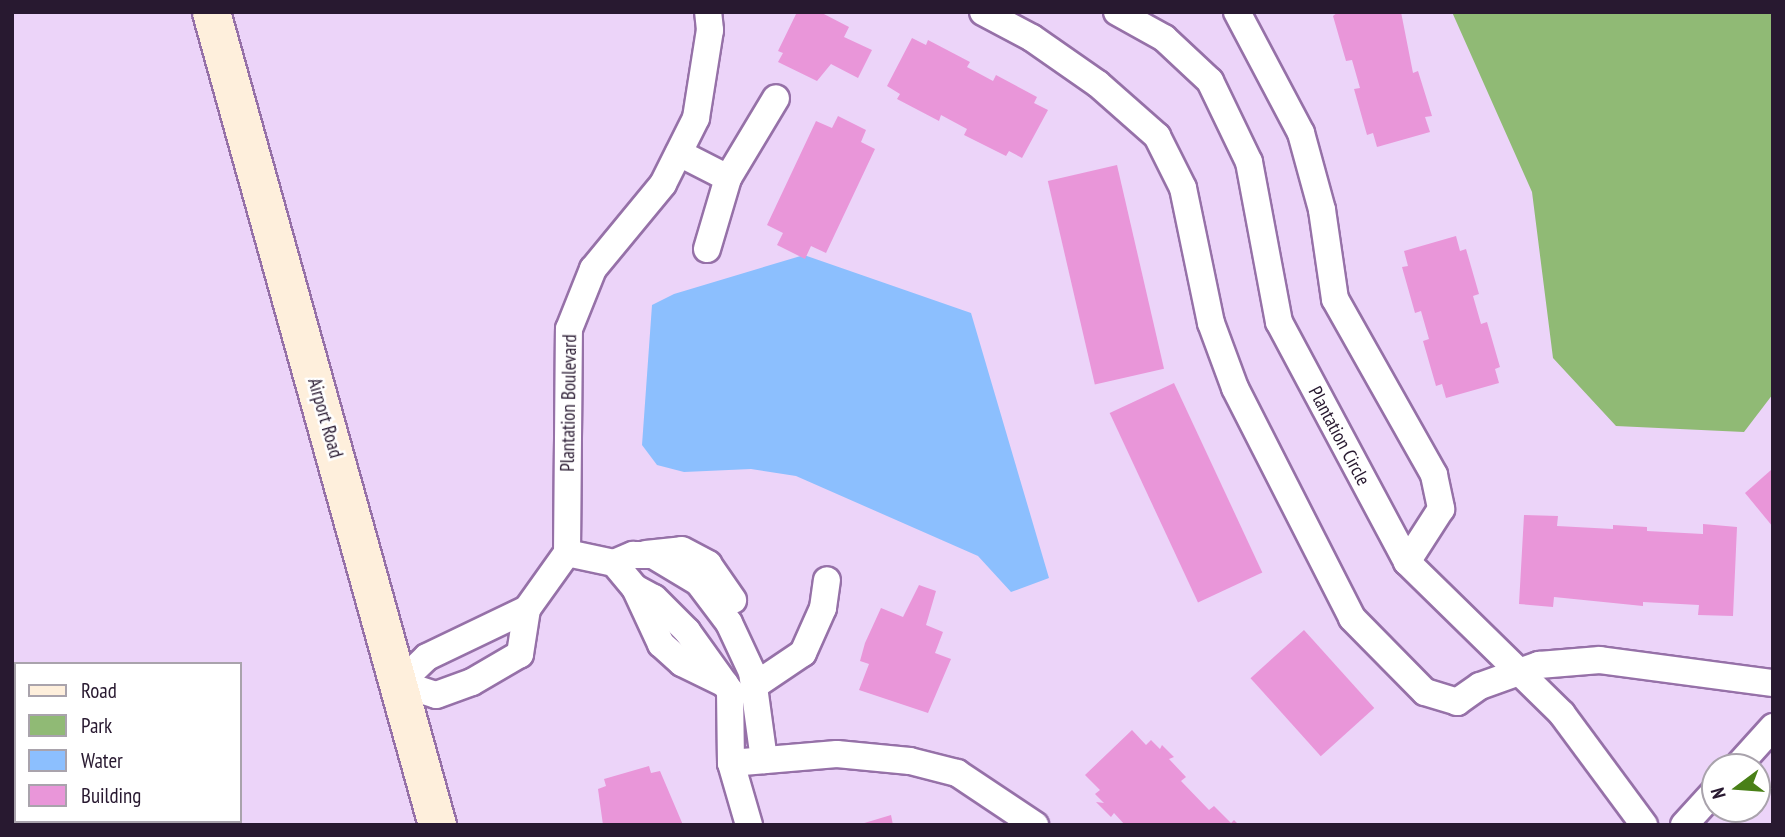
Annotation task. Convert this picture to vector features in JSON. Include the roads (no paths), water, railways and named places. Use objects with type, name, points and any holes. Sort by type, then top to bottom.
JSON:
[{"type":"street","name":"Airport Road","points":[[211,12],[400,683],[437,825]]},
{"type":"street","name":"Plantation Boulevard","points":[[567,553],[569,329],[593,268],[663,184],[696,118],[710,30],[708,12]]},
{"type":"street","points":[[983,12],[1032,38],[1098,84],[1157,136],[1183,188],[1211,323],[1235,388],[1352,618],[1425,692],[1457,702],[1480,686],[1539,665],[1600,660],[1773,682]]},
{"type":"street","name":"Plantation Circle","points":[[1116,12],[1164,38],[1210,81],[1249,162],[1279,322],[1407,562],[1562,714],[1644,825]]},
{"type":"street","points":[[1237,12],[1301,133],[1322,209],[1335,299],[1434,475],[1441,509],[1407,562]]},
{"type":"street","points":[[706,249],[728,178],[776,98]]},
{"type":"street","points":[[679,153],[728,178]]},
{"type":"street","points":[[527,609],[427,657],[400,683],[436,695],[472,682],[520,654],[527,609],[567,553],[624,559],[653,555],[698,582],[729,623],[754,681],[764,760]]},
{"type":"street","points":[[624,559],[635,588],[654,598],[687,631],[726,684],[733,714],[731,762],[749,825]]},
{"type":"street","points":[[754,681],[803,653],[823,608],[827,580]]},
{"type":"street","points":[[1750,753],[1773,727]]},
{"type":"street","points":[[731,762],[837,754],[910,761],[957,773],[1035,825]]},
{"type":"street","points":[[1685,825],[1701,807]]},
{"type":"water","points":[[804,255],[971,313],[1049,578],[1011,592],[978,556],[796,476],[751,469],[684,472],[657,465],[642,445],[652,305],[674,294]]}]
